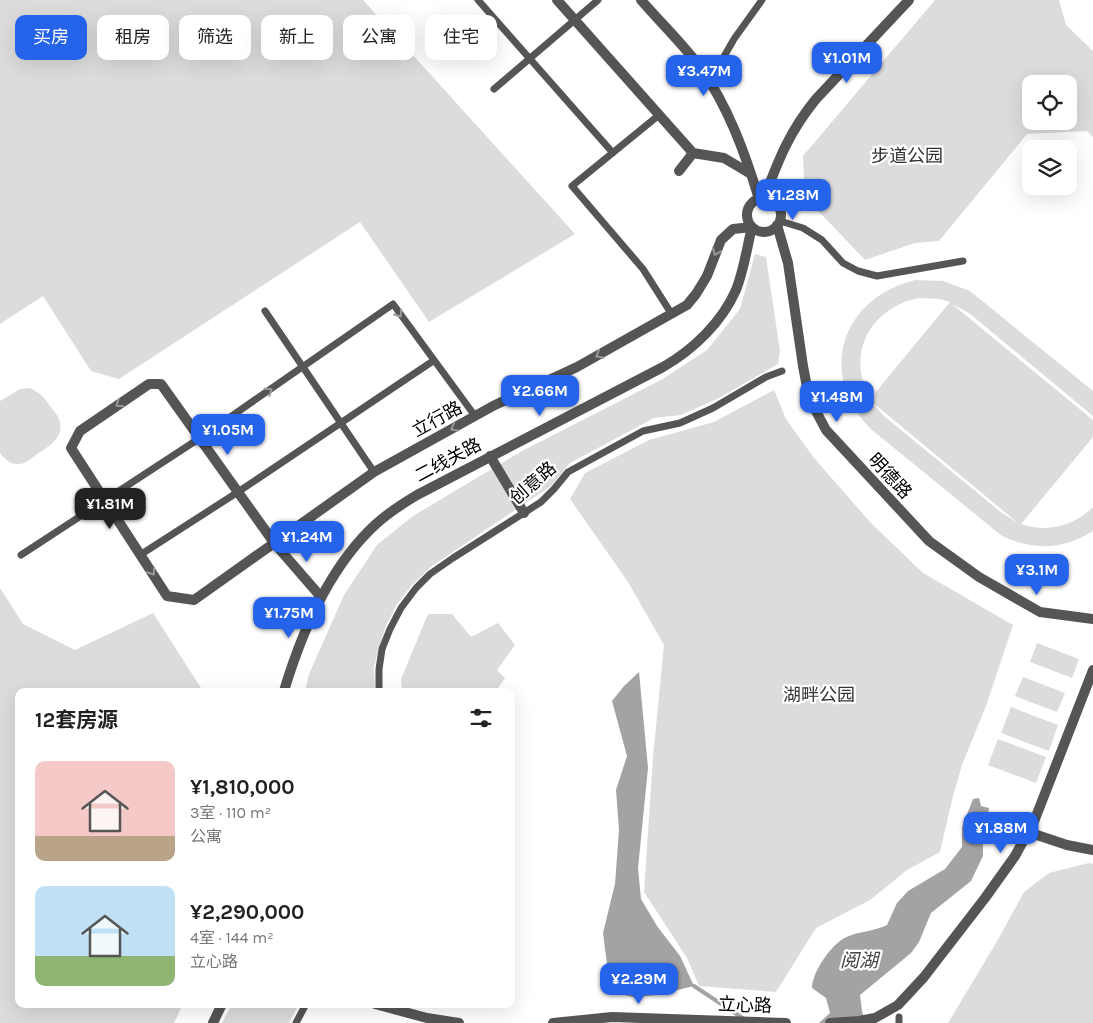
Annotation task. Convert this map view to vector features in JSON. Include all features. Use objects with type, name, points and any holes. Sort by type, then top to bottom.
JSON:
[{"type":"street","points":[[558,0],[693,153],[724,158],[751,174]]},
{"type":"street","points":[[641,0],[698,64],[707,77],[719,98],[744,154],[761,199]]},
{"type":"street","points":[[761,199],[774,201],[778,205],[781,215],[779,223],[774,229],[764,232],[752,227],[749,221],[748,210],[751,205],[761,199],[784,148],[803,115],[909,0]]},
{"type":"street","points":[[679,171],[693,153]]},
{"type":"street","name":"明德路","points":[[779,223],[788,263],[802,366],[809,398],[826,430],[929,542],[979,577],[1033,608],[1047,613],[1093,619]]},
{"type":"street","name":"立行路","points":[[200,438],[161,384],[149,384],[80,431],[71,448],[167,596],[194,600],[374,472],[475,416],[577,367],[687,305],[707,276],[721,240],[733,229],[752,227]]},
{"type":"street","name":"二线关路","points":[[285,688],[295,658],[321,598],[350,552],[367,533],[384,517],[417,495],[663,368],[693,346],[717,320],[734,295],[752,227]]},
{"type":"street","points":[[200,438],[275,544],[321,598]]},
{"type":"street","points":[[490,456],[524,513]]},
{"type":"street","points":[[830,1023],[875,1018],[898,1005],[924,977],[985,898],[1015,856],[1028,832],[1059,759],[1093,670]]},
{"type":"street","points":[[1028,832],[1067,845],[1093,850]]},
{"type":"street","points":[[898,1005],[899,1020]]},
{"type":"street","points":[[213,1023],[220,1008]]},
{"type":"street","points":[[387,1008],[426,1020],[459,1023]]},
{"type":"street","name":"立心路","points":[[553,1023],[612,1016],[648,1020],[786,1023]]},
{"type":"lane","points":[[478,0],[613,153]]},
{"type":"lane","points":[[494,90],[598,0]]},
{"type":"lane","points":[[707,77],[718,67],[734,39],[762,0]]},
{"type":"lane","points":[[659,115],[572,186],[642,269],[671,313]]},
{"type":"lane","points":[[779,223],[803,228],[822,240],[843,264],[858,271],[877,276],[963,262]]},
{"type":"lane","points":[[21,555],[200,438],[393,304],[475,416]]},
{"type":"lane","points":[[265,311],[374,472]]},
{"type":"lane","points":[[140,555],[434,361]]},
{"type":"lane","name":"创意路","points":[[379,688],[382,649],[401,608],[416,588],[453,558],[540,502],[568,472],[643,431],[680,423],[714,408],[766,377],[782,371]]},
{"type":"lane","points":[[296,1023],[304,1008]]},
{"type":"green space","points":[[0,0],[363,0],[377,15],[343,15],[343,60],[415,60],[415,57],[575,234],[429,322],[360,222],[119,379],[91,371],[43,296],[0,324]]},
{"type":"green space","name":"步道公园","points":[[935,0],[1059,0],[1066,25],[1093,51],[1093,137],[1087,131],[1027,134],[939,241],[915,243],[865,260],[805,197],[803,156]]},
{"type":"green space","points":[[755,254],[766,257],[780,351],[778,364],[719,398],[681,415],[654,418],[570,463],[551,486],[432,566],[412,585],[397,604],[386,626],[374,668],[375,688],[306,688],[309,674],[344,595],[377,545],[413,516],[522,451],[661,380],[707,350],[740,309]]},
{"type":"green space","points":[[915,280],[943,281],[970,291],[1093,391],[1093,416],[969,313],[952,304],[1093,420],[1093,437],[1021,524],[1041,528],[1060,526],[1086,514],[1093,507],[1093,531],[1070,542],[1048,546],[1025,544],[1002,536],[872,430],[855,409],[845,386],[841,363],[845,341],[854,321],[869,303],[890,289]],"holes":[[[918,298],[940,299],[950,302],[870,399],[863,382],[860,366],[862,350],[867,336],[875,323],[886,312]],[[872,402],[1018,523],[1002,513],[884,416]]]},
{"type":"green space","points":[[30,388],[46,400],[56,414],[61,425],[60,431],[55,441],[30,460],[21,464],[13,464],[0,453],[0,401],[20,389]]},
{"type":"green space","name":"湖畔公园","points":[[774,390],[786,419],[814,458],[871,523],[923,573],[1013,625],[986,706],[962,765],[940,852],[907,870],[870,900],[816,928],[776,992],[699,986],[687,958],[644,892],[653,757],[664,645],[628,582],[570,499],[585,473],[649,440],[714,422]]},
{"type":"green space","points":[[0,588],[23,624],[75,650],[153,613],[201,688],[15,688],[15,1008],[181,1008],[174,1023],[0,1023]]},
{"type":"green space","points":[[428,614],[452,614],[471,637],[498,623],[515,645],[497,670],[505,678],[498,688],[402,688],[401,679]]},
{"type":"green space","points":[[1037,643],[1079,659],[1072,678],[1030,662]]},
{"type":"green space","points":[[1023,677],[1065,693],[1057,712],[1015,696]]},
{"type":"green space","points":[[1011,707],[1058,725],[1049,751],[1001,733]]},
{"type":"green space","points":[[998,739],[1046,757],[1036,783],[988,765]]},
{"type":"green space","points":[[1089,863],[1093,864],[1093,1023],[948,1023],[1024,892],[1049,873]]},
{"type":"green space","points":[[230,1008],[297,1008],[289,1023],[222,1023]]},
{"type":"water","points":[[639,672],[648,768],[638,868],[641,899],[657,926],[680,956],[694,986],[657,995],[633,997],[613,992],[609,980],[603,933],[615,884],[619,830],[616,790],[627,756],[612,701]]},
{"type":"water","name":"阅湖","points":[[979,798],[981,806],[989,808],[983,832],[983,856],[971,881],[931,913],[919,942],[911,953],[860,995],[865,1023],[819,1023],[830,1013],[826,998],[812,988],[819,966],[824,958],[843,939],[887,925],[897,903],[908,891],[945,869],[962,847],[962,827],[973,799]]},
{"type":"waterway","points":[[694,986],[744,1019]]}]
